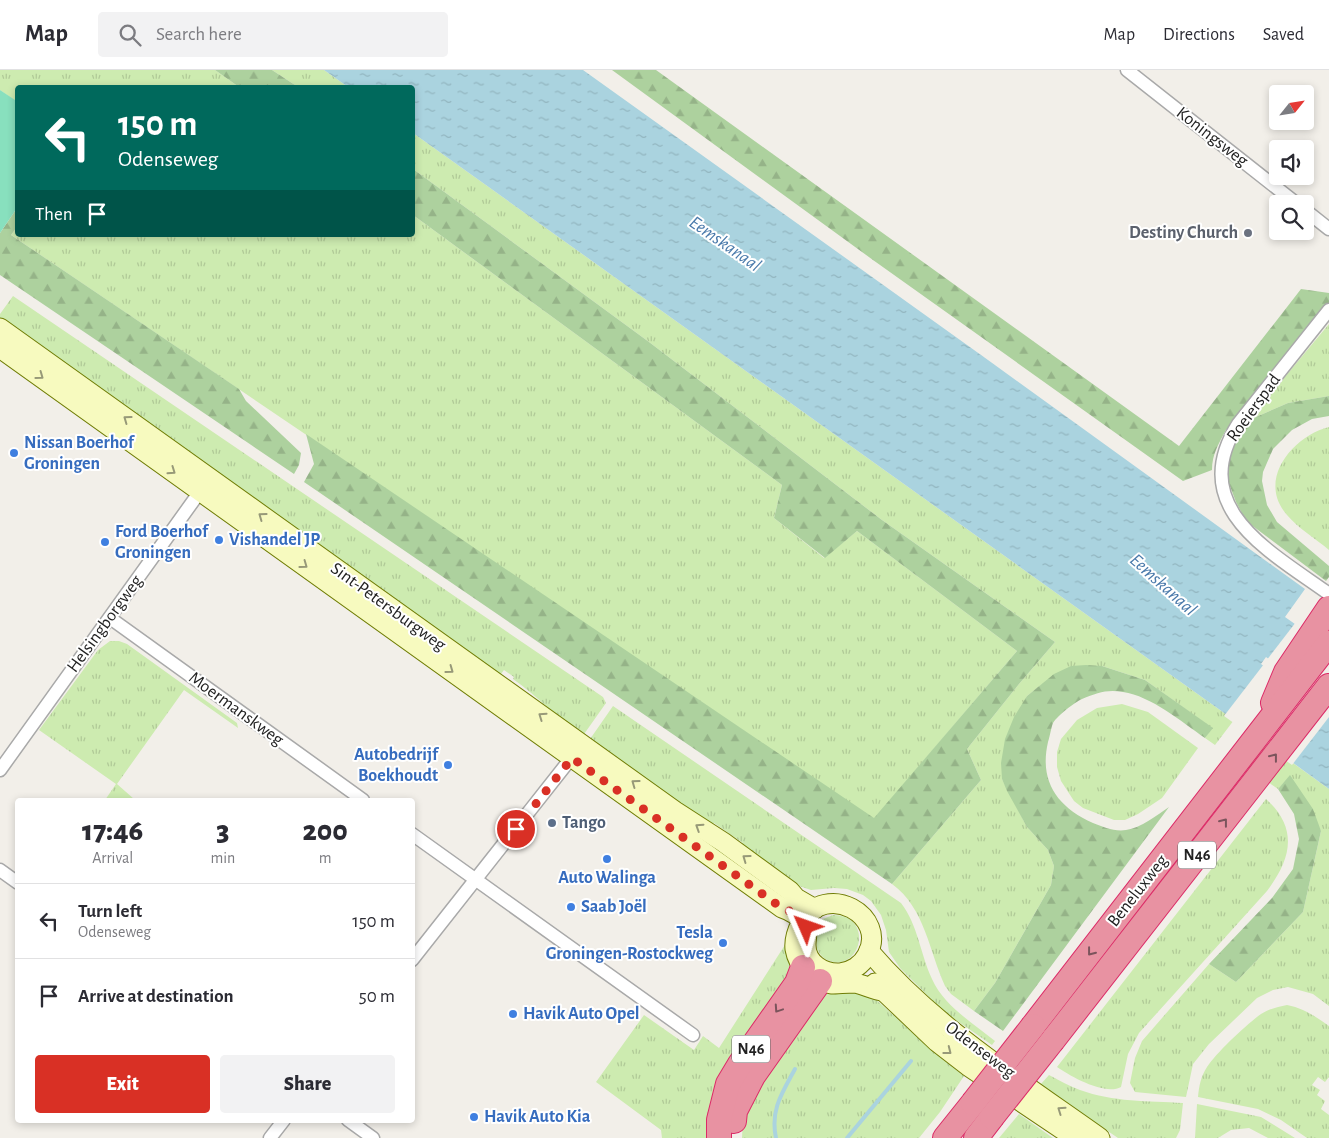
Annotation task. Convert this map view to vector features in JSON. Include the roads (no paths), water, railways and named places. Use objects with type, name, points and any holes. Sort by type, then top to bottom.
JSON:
[{"type":"highway","name":"N46","points":[[1264,727],[1286,672],[1329,608]]},
{"type":"highway","name":"Beneluxweg","points":[[945,1138],[1329,643]]},
{"type":"highway","name":"Beneluxweg","points":[[976,1138],[1329,686]]},
{"type":"highway","name":"N46","points":[[718,1138],[719,1120],[728,1084],[796,983],[816,974]]},
{"type":"highway","name":"N46","points":[[734,1138],[735,1111],[742,1095],[816,974]]},
{"type":"street","name":"Koningsweg","points":[[1127,70],[1286,195]]},
{"type":"street","points":[[1314,217],[1329,229]]},
{"type":"street","name":"Roeierspad","points":[[1329,310],[1238,424],[1228,441],[1222,466],[1227,501],[1238,521],[1260,543],[1329,594]]},
{"type":"street","name":"Sint-Petersburgweg","points":[[0,328],[205,484],[577,751]]},
{"type":"street","name":"Sint-Petersburgweg","points":[[0,348],[205,484]]},
{"type":"street","name":"Helsingborgweg","points":[[0,770],[205,484]]},
{"type":"street","name":"Moermanskweg","points":[[110,618],[361,798]]},
{"type":"street","points":[[415,956],[577,751]]},
{"type":"street","points":[[577,751],[790,890],[796,898],[805,920]]},
{"type":"street","points":[[577,751],[782,908],[805,920]]},
{"type":"street","points":[[415,836],[693,1035]]},
{"type":"street","points":[[0,870],[15,881]]},
{"type":"street","points":[[790,890],[811,894],[846,893],[869,907],[878,922],[883,951],[888,960],[887,983]]},
{"type":"street","points":[[840,903],[856,910],[868,924],[871,942],[870,951],[848,976],[831,984],[799,962],[795,948],[805,920],[822,905],[840,903]]},
{"type":"street","name":"Odenseweg","points":[[870,951],[882,966],[887,983],[938,1042],[968,1066],[1075,1138]]},
{"type":"street","name":"Odenseweg","points":[[848,976],[855,983],[872,990],[887,983]]},
{"type":"street","name":"Odenseweg","points":[[887,983],[978,1052],[1100,1138]]},
{"type":"street","points":[[270,1138],[282,1123]]},
{"type":"street","points":[[352,1123],[373,1138]]},
{"type":"water","name":"Eemskanaal","points":[[324,70],[583,70],[1305,589],[1285,617],[1329,648],[1329,703],[1266,657],[1261,664],[1329,713],[1329,789],[415,134],[415,85],[345,85]]},
{"type":"waterway","points":[[847,1138],[911,1061]]},
{"type":"waterway","points":[[776,1138],[775,1119],[778,1102],[795,1069]]},
{"type":"place","name":"Destiny Church","points":[[1248,233]]},
{"type":"place","name":"Nissan Boerhof Groningen","points":[[14,453]]},
{"type":"place","name":"Vishandel JP","points":[[219,540]]},
{"type":"place","name":"Ford Boerhof Groningen","points":[[105,542]]},
{"type":"place","name":"Autobedrijf Boekhoudt","points":[[448,765]]},
{"type":"place","name":"Tango","points":[[552,823]]},
{"type":"place","name":"Auto Walinga","points":[[607,859]]},
{"type":"place","name":"Saab Joël","points":[[571,907]]},
{"type":"place","name":"Tesla Groningen-Rostockweg","points":[[723,943]]},
{"type":"place","name":"Havik Auto Opel","points":[[513,1014]]},
{"type":"place","name":"Havik Auto Kia","points":[[474,1117]]}]
